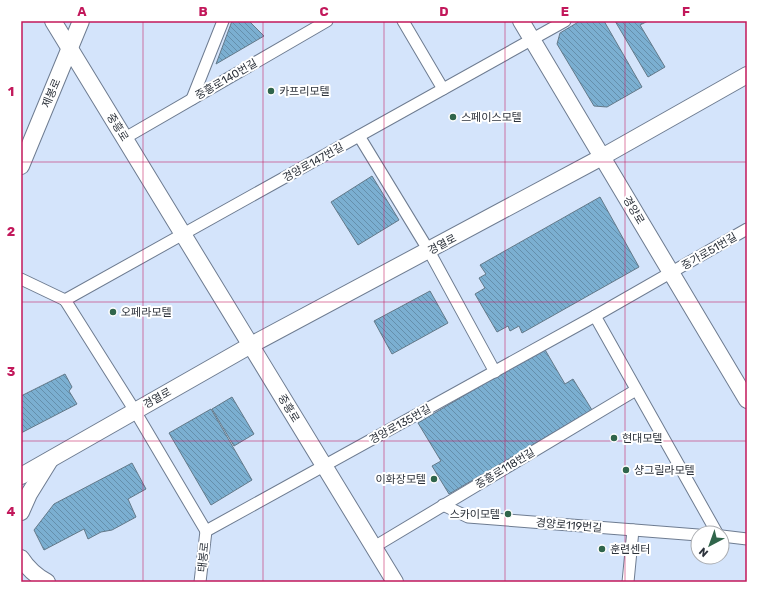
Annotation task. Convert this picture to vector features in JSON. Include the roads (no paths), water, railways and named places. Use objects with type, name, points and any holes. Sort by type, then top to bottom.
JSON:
[{"type":"street","name":"중흥로","points":[[53,21],[395,582]]},
{"type":"street","name":"제봉로","points":[[21,166],[81,21]]},
{"type":"street","points":[[192,99],[224,21]]},
{"type":"street","name":"중흥로140번길","points":[[125,138],[327,21]]},
{"type":"street","points":[[403,21],[443,89]]},
{"type":"street","name":"경양로","points":[[521,21],[747,400]]},
{"type":"street","name":"경양로147번길","points":[[183,234],[565,21]]},
{"type":"street","name":"경열로","points":[[25,471],[51,459],[251,345],[602,157],[747,75]]},
{"type":"street","points":[[358,136],[428,251],[495,372]]},
{"type":"street","name":"중가로51번길","points":[[671,272],[747,229]]},
{"type":"street","points":[[21,279],[65,300],[183,234]]},
{"type":"street","name":"경양로135번길","points":[[206,531],[495,372],[671,272]]},
{"type":"street","name":"경열로","points":[[65,300],[135,410],[206,531]]},
{"type":"street","points":[[595,316],[712,525]]},
{"type":"street","name":"중흥로118번길","points":[[374,547],[636,390]]},
{"type":"street","points":[[21,512],[29,494],[51,459]]},
{"type":"street","name":"경양로119번길","points":[[443,505],[468,517],[690,534]]},
{"type":"street","points":[[628,582],[633,530]]},
{"type":"street","name":"태봉로","points":[[200,582],[206,531]]},
{"type":"street","points":[[730,537],[747,539]]},
{"type":"street","points":[[21,558],[26,566],[36,576],[47,582]]},
{"type":"place","name":"카프리모텔","points":[[271,91]]},
{"type":"place","name":"스페이스모텔","points":[[453,117]]},
{"type":"place","name":"오페라모텔","points":[[113,312]]},
{"type":"place","name":"현대모텔","points":[[614,438]]},
{"type":"place","name":"샹그릴라모텔","points":[[626,470]]},
{"type":"place","name":"이화장모텔","points":[[434,479]]},
{"type":"place","name":"스카이모텔","points":[[508,514]]},
{"type":"place","name":"훈련센터","points":[[602,549]]}]
